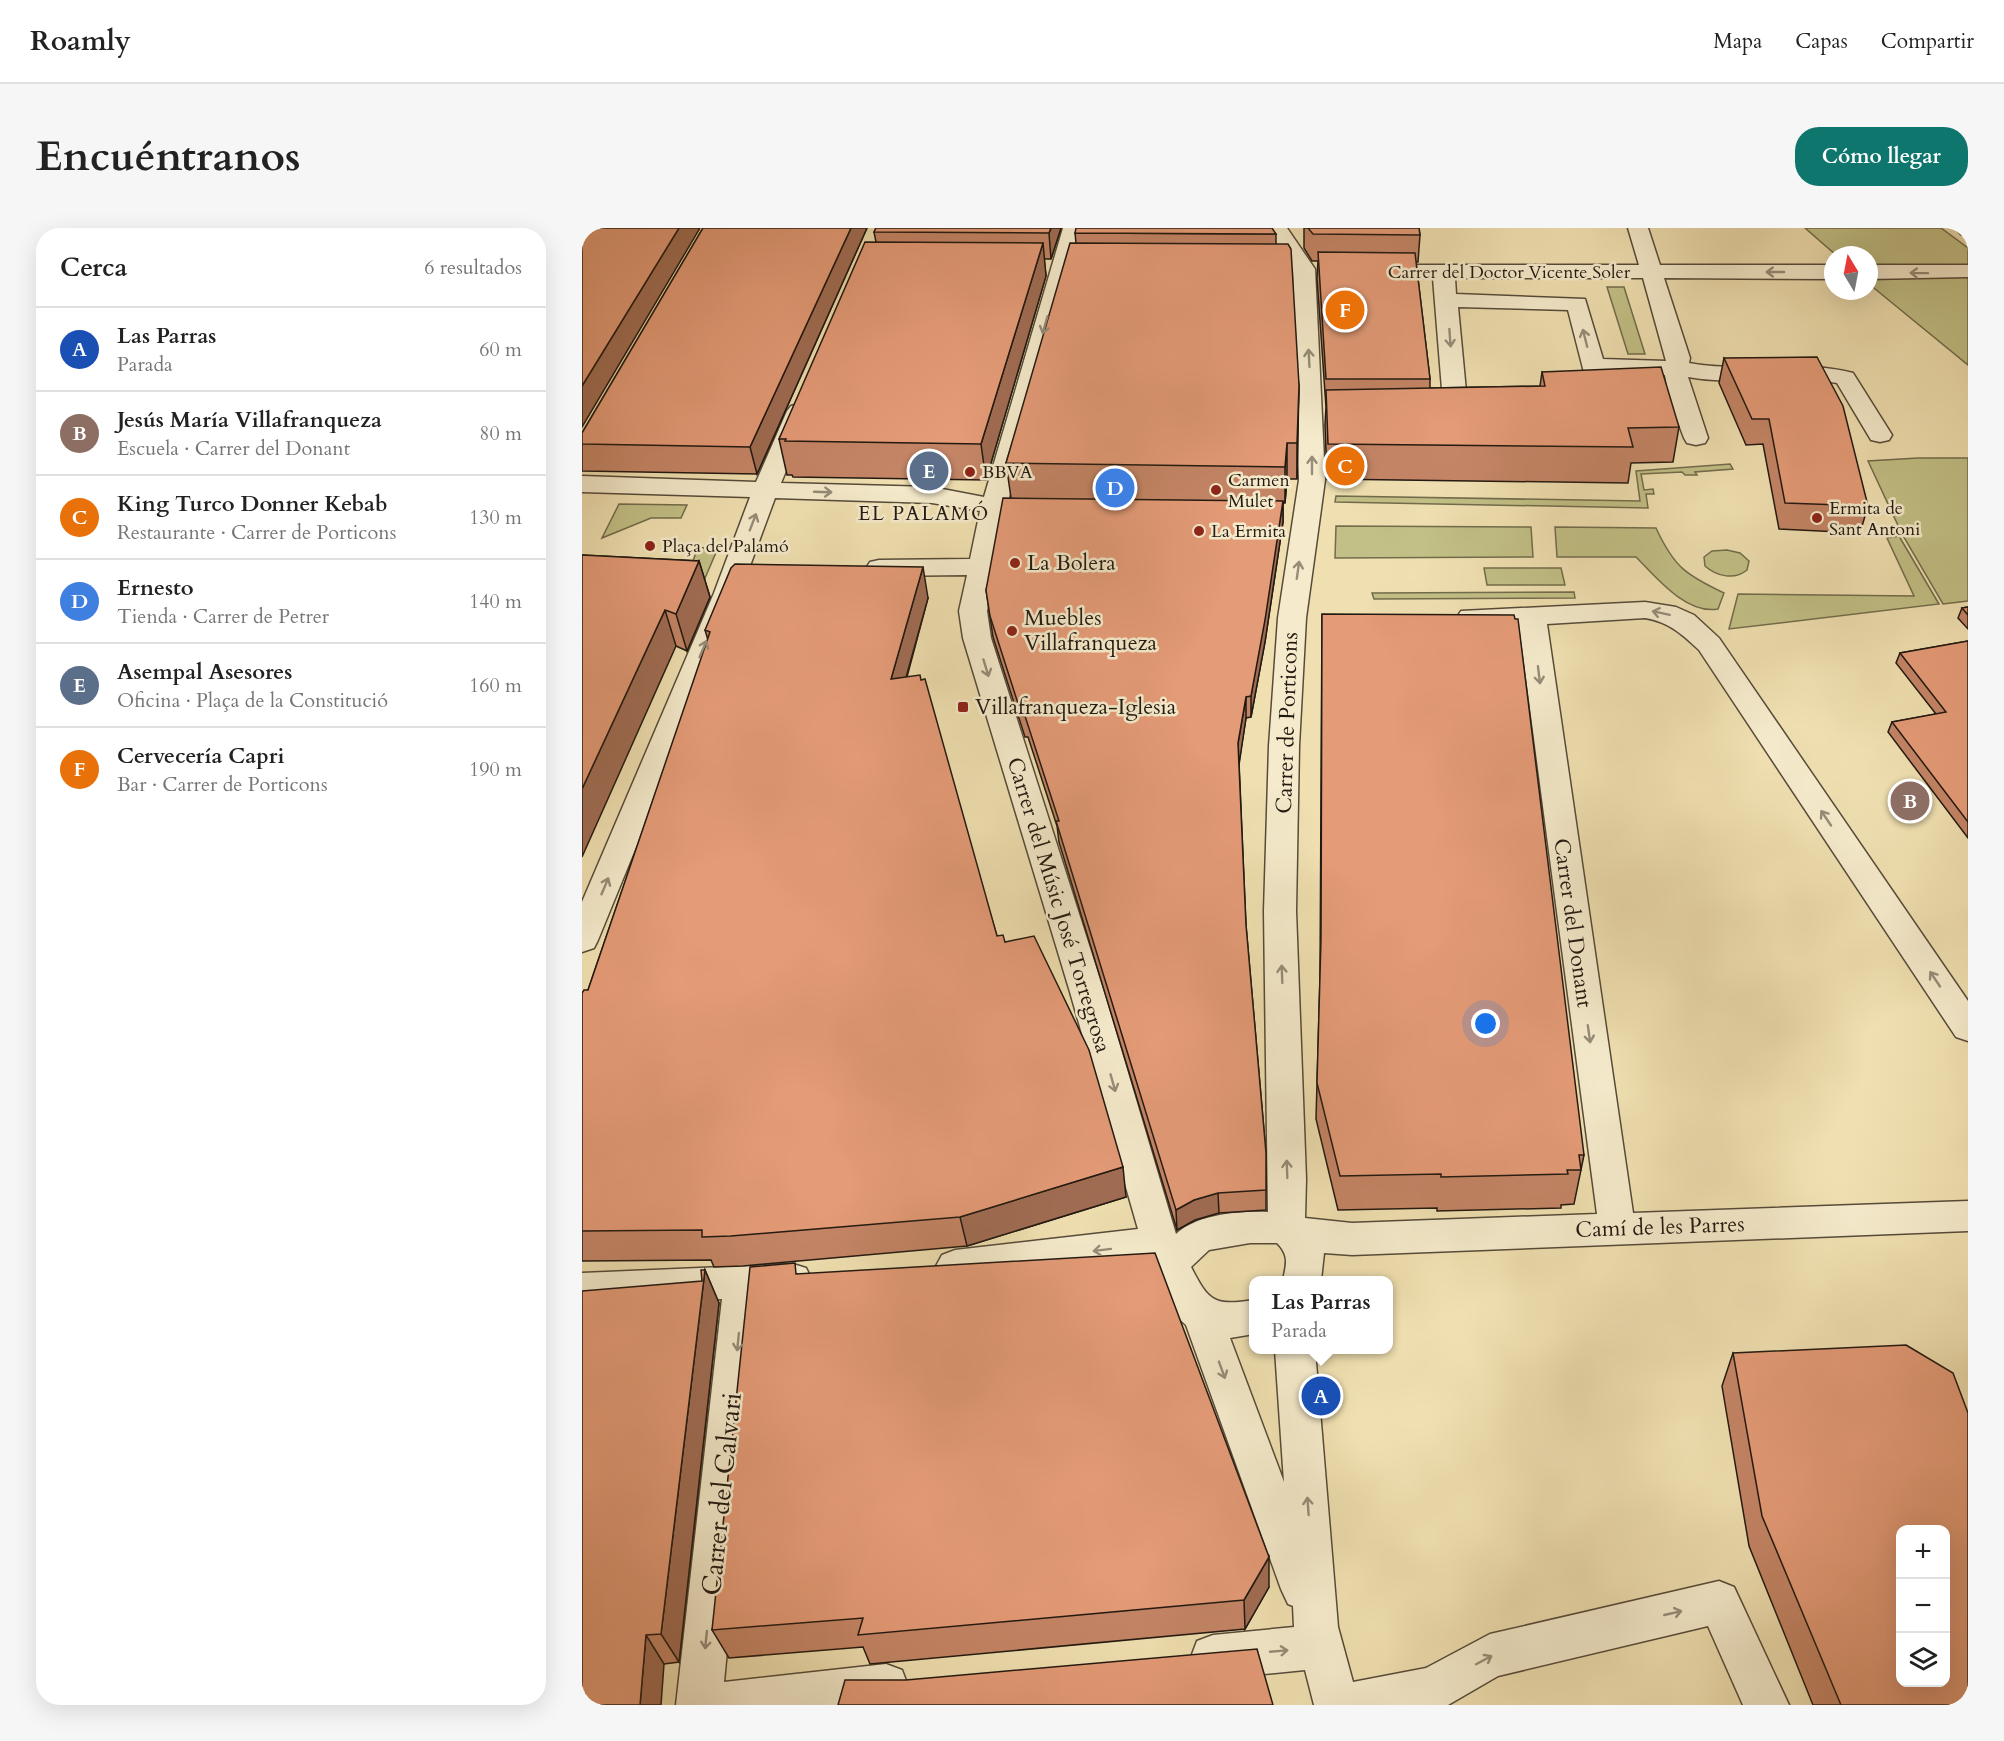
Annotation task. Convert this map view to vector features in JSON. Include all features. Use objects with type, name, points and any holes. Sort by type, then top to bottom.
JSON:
[{"type":"street","name":"Carrer del Músic José Torregrosa","points":[[1073,228],[1052,269],[993,508],[973,611],[977,638],[1165,1252],[1191,1305],[1202,1315]]},
{"type":"street","name":"Carrer de Porticons","points":[[1277,228],[1303,269],[1323,416],[1294,512],[1304,618],[1284,746],[1280,911],[1288,1179],[1286,1227]]},
{"type":"street","points":[[1638,228],[1678,358],[1675,368],[1680,393],[1696,438]]},
{"type":"street","points":[[1052,269],[1086,269]]},
{"type":"street","name":"Carrer del Doctor Vicente Soler","points":[[1355,271],[1824,272]]},
{"type":"street","points":[[1436,416],[1466,401],[1444,272]]},
{"type":"street","points":[[1878,272],[1968,272]]},
{"type":"street","points":[[1447,300],[1576,304],[1601,394],[1562,395]]},
{"type":"street","points":[[1592,366],[1675,368],[1710,374],[1813,372],[1845,378],[1880,435]]},
{"type":"street","points":[[582,940],[727,593],[765,490],[810,388]]},
{"type":"street","points":[[582,484],[953,497],[993,508],[1041,509]]},
{"type":"street","points":[[854,568],[981,567]]},
{"type":"street","points":[[1442,618],[1532,617],[1646,610],[1666,613],[1684,621],[1709,644],[1968,1028]]},
{"type":"street","name":"Carrer del Donant","points":[[1532,617],[1617,1228]]},
{"type":"street","name":"Camí de les Parres","points":[[1165,1252],[1199,1236],[1250,1227],[1286,1227],[1314,1237],[1352,1239],[1968,1216]]},
{"type":"street","points":[[1286,1227],[1304,1243],[1305,1272]]},
{"type":"street","name":"Camí de les Parres","points":[[1305,1272],[1324,1249],[1352,1239]]},
{"type":"street","points":[[916,1269],[1165,1252]]},
{"type":"street","points":[[582,1289],[743,1284],[824,1277]]},
{"type":"street","name":"Carrer del Calvari","points":[[699,1705],[743,1284]]},
{"type":"street","points":[[1202,1315],[1229,1321],[1249,1318]]},
{"type":"street","points":[[1202,1315],[1318,1637],[1337,1705]]},
{"type":"street","points":[[1295,1354],[1318,1637]]},
{"type":"street","points":[[1349,1705],[1445,1697],[1490,1656],[1719,1602],[1766,1705]]},
{"type":"street","points":[[1172,1660],[1318,1637]]},
{"type":"street","points":[[721,1705],[926,1681]]},
{"type":"shaded area","points":[[1805,228],[1941,228],[1968,248],[1968,365],[1878,291],[1878,246],[1826,246]]},
{"type":"shaded area","points":[[1607,287],[1624,287],[1645,354],[1628,354]]},
{"type":"shaded area","points":[[1968,458],[1968,601],[1943,604],[1902,534],[1868,461]]},
{"type":"shaded area","points":[[1730,464],[1733,469],[1695,472],[1697,475],[1685,475],[1682,472],[1641,474],[1644,490],[1653,489],[1654,494],[1646,494],[1648,508],[1335,502],[1336,496],[1640,501],[1636,471]]},
{"type":"shaded area","points":[[619,504],[687,505],[681,518],[651,518],[602,538]]},
{"type":"shaded area","points":[[1336,526],[1531,527],[1533,557],[1335,558]]},
{"type":"shaded area","points":[[1555,527],[1656,528],[1669,552],[1682,568],[1700,581],[1724,593],[1718,609],[1694,606],[1683,600],[1636,557],[1557,557]]},
{"type":"shaded area","points":[[1899,536],[1939,604],[1729,629],[1738,594],[1914,596],[1887,538]]},
{"type":"shaded area","points":[[698,547],[717,550],[703,583],[688,575]]},
{"type":"shaded area","points":[[1727,550],[1740,553],[1749,561],[1747,570],[1737,575],[1726,576],[1715,573],[1705,566],[1704,557],[1712,551]]},
{"type":"shaded area","points":[[1484,568],[1561,568],[1565,585],[1487,585]]},
{"type":"shaded area","points":[[1574,592],[1575,598],[1374,599],[1372,593]]},
{"type":"building","points":[[582,228],[679,228],[582,386]]},
{"type":"building","points":[[703,228],[851,228],[750,447],[582,444],[582,433]]},
{"type":"building","points":[[876,228],[1051,228],[1049,233],[874,232]]},
{"type":"building","points":[[1076,228],[1272,228],[1276,234],[1075,233]]},
{"type":"building","points":[[1308,228],[1419,228],[1420,235],[1313,234]]},
{"type":"building","points":[[865,242],[1043,243],[981,444],[785,441],[786,439],[779,439]]},
{"type":"building","points":[[1070,243],[1288,244],[1291,249],[1299,385],[1297,443],[1287,443],[1285,467],[1006,463]]},
{"type":"building","points":[[1318,252],[1415,253],[1430,379],[1326,379]]},
{"type":"building","points":[[1817,357],[1843,406],[1868,506],[1785,503],[1769,419],[1752,419],[1724,358]]},
{"type":"building","points":[[1661,367],[1679,427],[1628,428],[1633,447],[1328,444],[1326,390],[1545,386],[1542,372]]},
{"type":"building","points":[[1003,498],[1283,501],[1251,696],[1246,697],[1238,743],[1246,925],[1266,1153],[1266,1190],[1218,1193],[1194,1200],[1176,1210],[1056,821],[1059,821],[990,616],[986,590]]},
{"type":"building","points":[[582,555],[699,561],[676,614],[665,610],[582,789]]},
{"type":"building","points":[[735,564],[923,567],[891,679],[920,675],[921,680],[925,679],[997,936],[1003,935],[1005,942],[1034,936],[1089,1050],[1123,1167],[960,1217],[731,1236],[702,1237],[702,1230],[582,1231],[582,993],[588,990],[710,632],[705,630],[731,568]]},
{"type":"building","points":[[1968,607],[1968,615],[1962,608]]},
{"type":"building","points":[[1322,614],[1514,615],[1515,619],[1518,619],[1584,1155],[1579,1155],[1581,1170],[1567,1170],[1568,1174],[1441,1177],[1441,1174],[1340,1176],[1317,1083],[1321,939]]},
{"type":"building","points":[[1968,641],[1968,822],[1892,722],[1946,712],[1900,653]]},
{"type":"building","points":[[1155,1253],[1269,1557],[1244,1600],[858,1635],[863,1618],[712,1630],[750,1267],[795,1263],[796,1274]]},
{"type":"building","points":[[701,1270],[705,1270],[661,1634],[646,1635],[640,1705],[582,1705],[582,1291],[702,1281]]},
{"type":"building","points":[[1906,1345],[1953,1373],[1968,1413],[1968,1705],[1841,1705],[1762,1516],[1733,1353]]},
{"type":"building","points":[[1257,1649],[1273,1705],[838,1705],[845,1680],[906,1680]]},
{"type":"place","name":"Cervecería Capri","points":[[1345,310]]},
{"type":"place","name":"King Turco Donner Kebab","points":[[1345,466]]},
{"type":"place","name":"Asempal Asesores","points":[[929,471]]},
{"type":"place","name":"BBVA","points":[[970,472]]},
{"type":"place","name":"Ernesto","points":[[1115,488]]},
{"type":"place","name":"Carmen Mulet","points":[[1216,490]]},
{"type":"place","name":"Ermita de Sant Antoni","points":[[1817,518]]},
{"type":"place","name":"La Ermita","points":[[1199,531]]},
{"type":"place","name":"Plaça del Palamó","points":[[650,546]]},
{"type":"place","name":"La Bolera","points":[[1015,563]]},
{"type":"place","name":"Muebles Villafranqueza","points":[[1012,631]]},
{"type":"place","name":"Villafranqueza-Iglesia","points":[[963,707]]},
{"type":"place","name":"Jesús María Villafranqueza","points":[[1910,801]]},
{"type":"place","name":"Las Parras","points":[[1321,1396]]},
{"type":"district","name":"EL PALAMÓ","points":[[923,513]]}]
